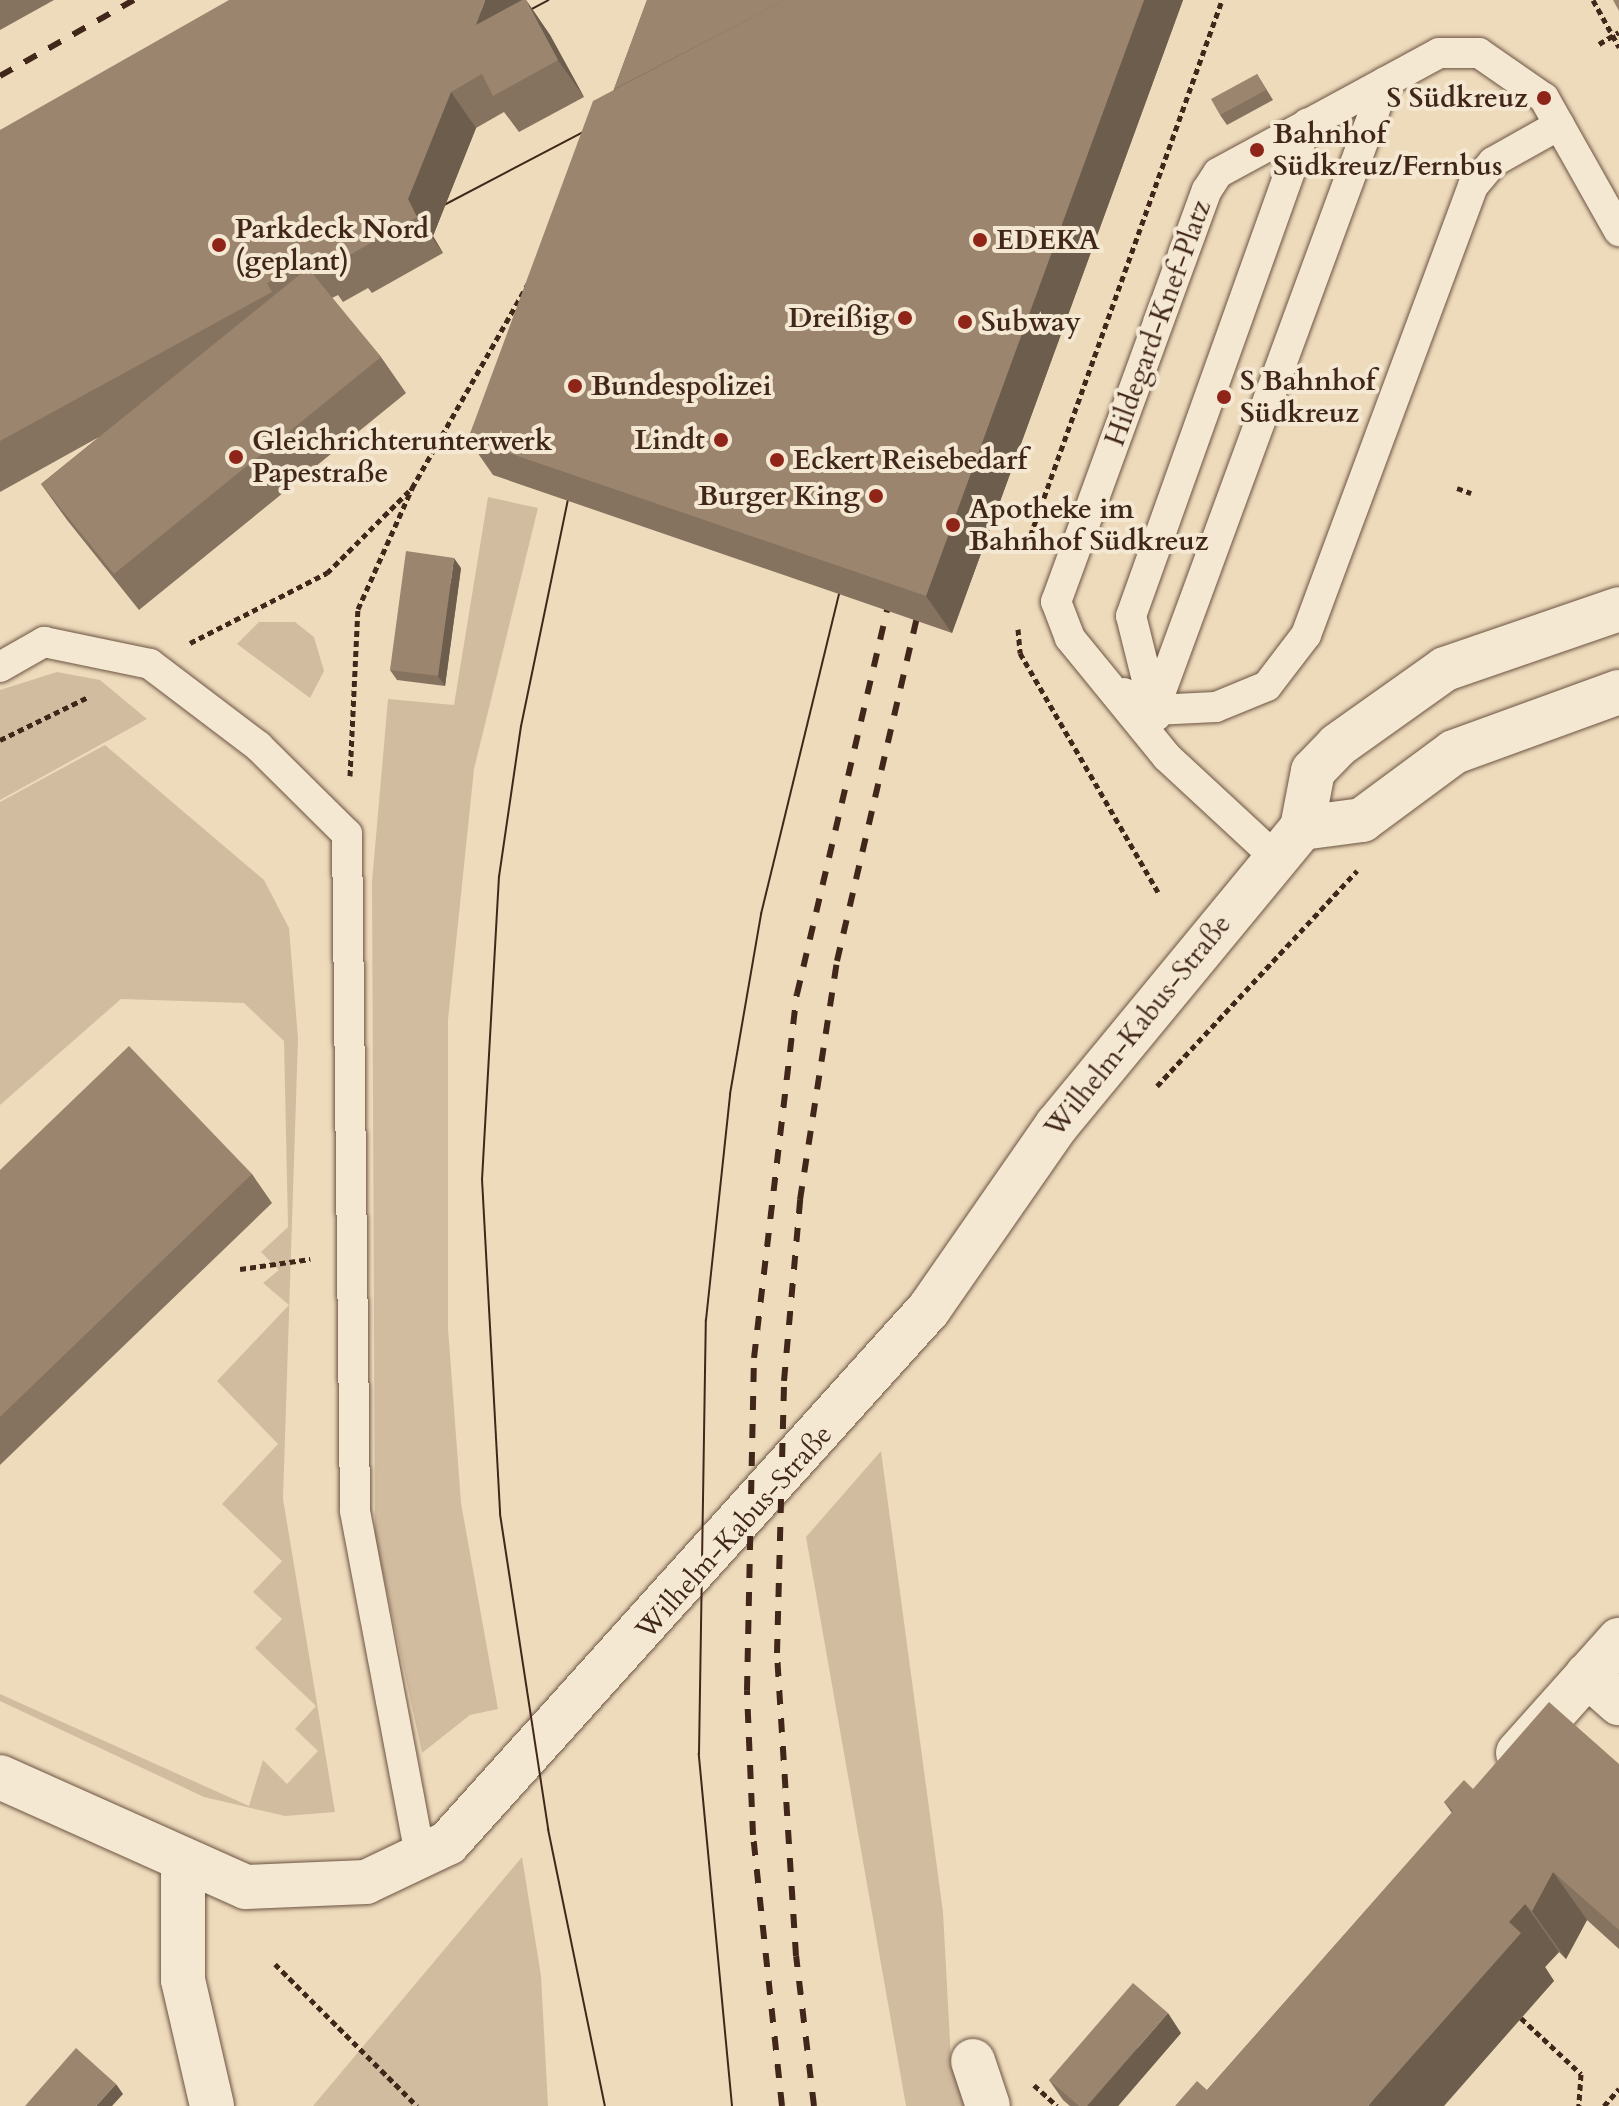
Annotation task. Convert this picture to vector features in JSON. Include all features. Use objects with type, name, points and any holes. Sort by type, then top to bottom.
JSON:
[{"type":"street","name":"Wilhelm-Kabus-Straße","points":[[0,1777],[183,1863],[246,1887],[307,1890],[366,1882],[421,1860],[489,1806],[869,1382],[929,1309],[1057,1125],[1289,843],[1313,771],[1407,690],[1484,653],[1619,609]]},
{"type":"street","points":[[1289,843],[1362,820],[1454,752],[1619,692]]},
{"type":"street","points":[[1486,1789],[1603,1689],[1619,1640]]},
{"type":"street","points":[[183,1863],[183,1980],[212,2106]]},
{"type":"street","points":[[973,2061],[988,2106]]},
{"type":"lane","name":"Hildegard-Knef-Platz","points":[[1289,843],[1167,757],[1058,615],[1077,538],[1207,190],[1218,173],[1439,53],[1479,53],[1544,98],[1619,231]]},
{"type":"lane","points":[[1154,710],[1385,82]]},
{"type":"lane","points":[[1167,757],[1131,616],[1307,124]]},
{"type":"lane","points":[[1111,686],[1154,710],[1216,707],[1267,686],[1306,635],[1473,186],[1493,162],[1559,125]]},
{"type":"lane","points":[[0,667],[44,642],[150,664],[258,746],[347,834],[355,1511],[421,1860]]},
{"type":"path","points":[[1024,555],[1222,0]]},
{"type":"path","points":[[1593,0],[1616,34],[1619,47]]},
{"type":"path","points":[[1599,44],[1616,34]]},
{"type":"path","points":[[347,834],[358,609],[412,488],[526,279],[537,283]]},
{"type":"path","points":[[150,664],[327,573],[412,488]]},
{"type":"path","points":[[1457,488],[1471,493]]},
{"type":"path","points":[[1016,612],[1020,653],[1158,892]]},
{"type":"path","points":[[0,740],[96,697]]},
{"type":"path","points":[[1147,1094],[1189,1060],[1370,857]]},
{"type":"path","points":[[240,1269],[310,1259]]},
{"type":"path","points":[[275,1964],[417,2106]]},
{"type":"path","points":[[1521,2018],[1581,2074],[1579,2106]]},
{"type":"path","points":[[1604,2106],[1619,2089]]},
{"type":"shaded area","points":[[488,497],[538,508],[474,769],[448,1020],[448,1328],[461,1503],[498,1709],[470,1715],[422,1753],[375,1536],[372,882],[388,699],[454,705]]},
{"type":"shaded area","points":[[259,622],[295,622],[314,637],[324,671],[310,698],[237,644]]},
{"type":"shaded area","points":[[57,672],[100,680],[147,719],[0,800],[0,690]]},
{"type":"shaded area","points":[[105,745],[264,880],[289,928],[298,1038],[283,1499],[335,1812],[285,1816],[204,1797],[0,1701],[0,1694],[249,1806],[263,1760],[287,1784],[318,1751],[295,1729],[316,1706],[255,1648],[282,1619],[253,1592],[282,1561],[222,1504],[278,1444],[217,1381],[289,1305],[263,1283],[279,1270],[261,1252],[288,1227],[284,1041],[244,1003],[121,999],[0,1105],[0,802]]},
{"type":"shaded area","points":[[881,1451],[943,1912],[951,2060],[966,2106],[906,2106],[806,1537]]},
{"type":"shaded area","points":[[522,1857],[541,1976],[548,2106],[313,2106]]},
{"type":"building","name":"Parkdeck Nord (geplant)","points":[[229,0],[485,0],[476,25],[526,0],[558,60],[493,96],[482,74],[451,92],[408,199],[417,217],[346,257],[343,252],[317,266],[313,258],[267,283],[272,292],[0,441],[0,130]]},
{"type":"building","points":[[647,0],[785,0],[614,89]]},
{"type":"building","points":[[785,0],[1144,0],[926,596],[468,439],[593,101]]},
{"type":"building","points":[[1257,74],[1266,90],[1220,115],[1211,99]]},
{"type":"building","name":"Gleichrichterunterwerk Papestraße","points":[[308,268],[381,357],[114,574],[41,484]]},
{"type":"building","points":[[406,551],[454,558],[438,676],[390,670]]},
{"type":"building","points":[[129,1046],[252,1174],[0,1417],[0,1170]]},
{"type":"building","points":[[1549,1702],[1619,1764],[1619,1930],[1553,1872],[1532,1911],[1525,1904],[1509,1922],[1521,1933],[1368,2106],[1175,2106],[1197,2081],[1207,2090],[1453,1811],[1444,1802],[1464,1780],[1473,1789]]},
{"type":"building","points":[[1133,1983],[1168,2013],[1087,2106],[1079,2106],[1049,2080]]},
{"type":"building","points":[[76,2048],[116,2084],[96,2106],[25,2106]]},
{"type":"tram line","points":[[513,19],[548,0]]},
{"type":"tram line","points":[[425,215],[602,122]]},
{"type":"tram line","points":[[572,480],[521,726],[499,876],[482,1179],[500,1514],[548,1829],[605,2106]]},
{"type":"tram line","points":[[732,2106],[699,1754],[706,1320],[730,1094],[761,914],[844,574]]},
{"type":"railway","points":[[0,76],[134,0]]},
{"type":"railway","points":[[782,2106],[753,1835],[747,1690],[754,1358],[797,994],[892,590]]},
{"type":"railway","points":[[814,2106],[796,1956],[777,1653],[784,1381],[800,1200],[837,961],[922,597]]},
{"type":"place","name":"S Südkreuz","points":[[1544,98]]},
{"type":"place","name":"Bahnhof Südkreuz/Fernbus","points":[[1257,150]]},
{"type":"place","name":"EDEKA","points":[[980,240]]},
{"type":"place","name":"Parkdeck Nord (geplant)","points":[[219,245]]},
{"type":"place","name":"Dreißig","points":[[905,318]]},
{"type":"place","name":"Subway","points":[[965,322]]},
{"type":"place","name":"Bundespolizei","points":[[575,386]]},
{"type":"place","name":"S Bahnhof Südkreuz","points":[[1224,397]]},
{"type":"place","name":"Lindt","points":[[721,440]]},
{"type":"place","name":"Gleichrichterunterwerk Papestraße","points":[[236,457]]},
{"type":"place","name":"Eckert Reisebedarf","points":[[777,460]]},
{"type":"place","name":"Burger King","points":[[876,496]]},
{"type":"place","name":"Apotheke im Bahnhof Südkreuz","points":[[953,525]]}]
